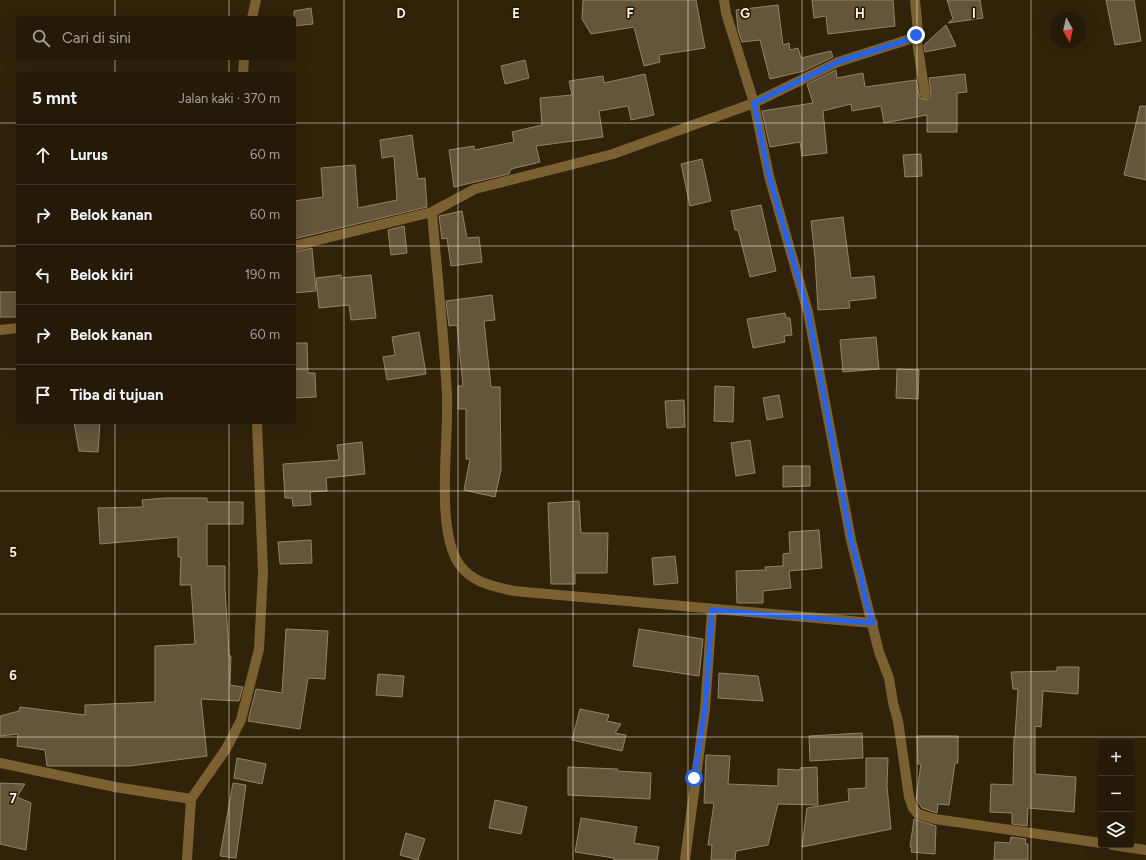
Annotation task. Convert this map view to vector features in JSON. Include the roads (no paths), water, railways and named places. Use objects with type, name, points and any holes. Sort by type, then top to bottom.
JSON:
[{"type":"street","points":[[252,16],[256,0]]},
{"type":"street","points":[[724,0],[726,13],[754,103],[769,176],[808,312],[851,540],[862,580],[865,599],[873,623],[879,652],[889,678],[893,703],[898,720],[909,797],[913,808],[918,814],[935,818],[1098,844]]},
{"type":"street","points":[[915,0],[918,20],[916,35],[925,94]]},
{"type":"street","points":[[296,246],[432,212],[475,189],[613,154],[754,103],[838,62],[910,39],[916,35]]},
{"type":"street","points":[[243,72],[244,60]]},
{"type":"street","points":[[432,212],[447,397],[445,516],[449,541],[458,564],[473,579],[514,591],[712,610],[873,623]]},
{"type":"street","points":[[0,330],[16,328]]},
{"type":"street","points":[[187,860],[191,799],[226,749],[241,720],[259,649],[263,572],[258,424]]},
{"type":"street","points":[[685,860],[705,709],[712,610]]},
{"type":"street","points":[[0,763],[115,787],[191,799]]},
{"type":"street","points":[[1132,848],[1146,850]]}]
